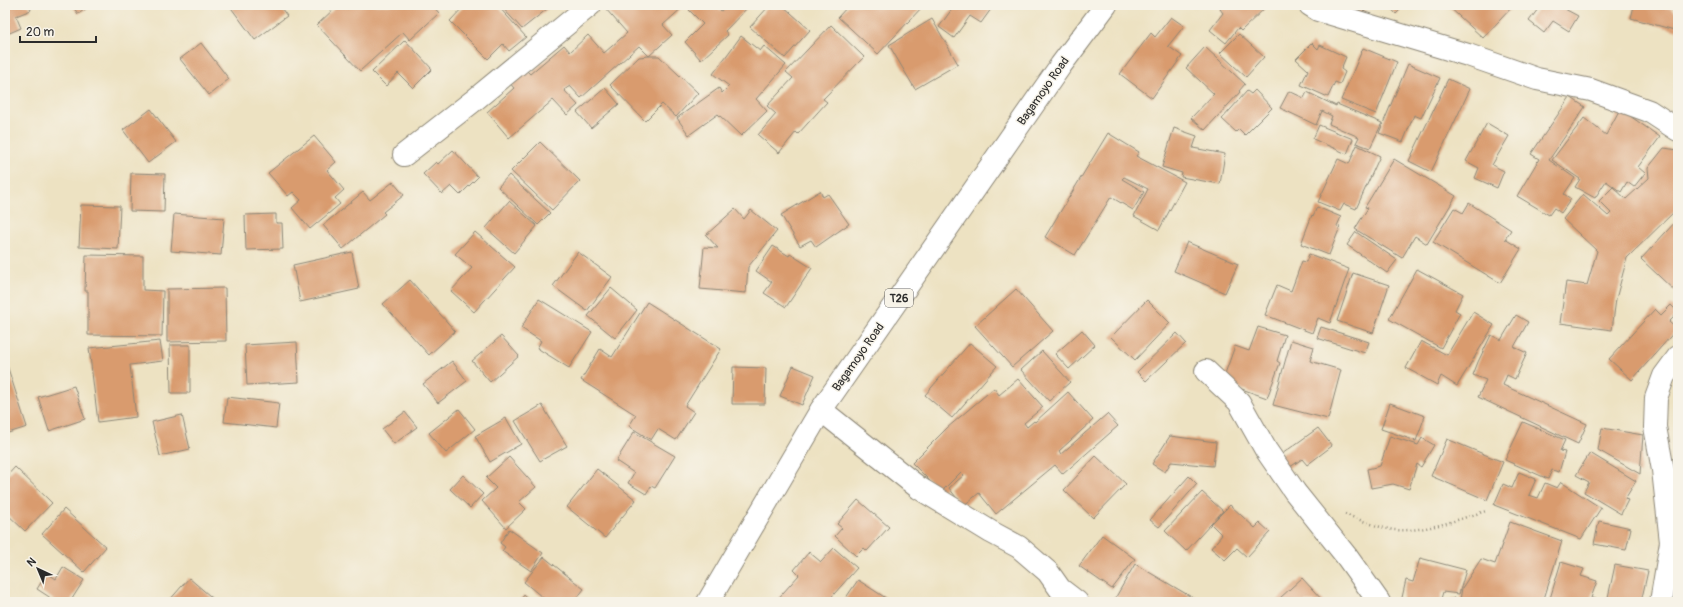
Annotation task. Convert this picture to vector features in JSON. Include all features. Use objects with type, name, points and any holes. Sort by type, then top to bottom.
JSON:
[{"type":"main road","points":[[404,155],[472,102],[590,5]]},
{"type":"main road","name":"Bagamoyo Road","points":[[708,602],[821,410],[1057,72],[1106,5]]},
{"type":"main road","points":[[1310,5],[1318,10],[1468,55],[1537,79],[1591,90],[1649,111],[1678,130]]},
{"type":"main road","points":[[1661,602],[1675,544],[1655,427],[1656,398],[1664,376],[1678,357]]},
{"type":"main road","points":[[1206,371],[1239,402],[1266,450],[1295,492],[1347,557],[1379,602]]},
{"type":"main road","points":[[821,410],[918,488],[992,532],[1019,546],[1048,572],[1060,589],[1077,602]]},
{"type":"path","points":[[1342,513],[1356,519],[1394,530],[1427,528],[1486,512]]},
{"type":"building","points":[[5,5],[29,5],[31,10],[16,16],[21,28],[5,35]]},
{"type":"building","points":[[72,5],[92,5],[78,14]]},
{"type":"building","points":[[229,5],[279,5],[287,16],[255,40]]},
{"type":"building","points":[[338,5],[432,5],[439,13],[410,40],[403,32],[360,71],[317,25]]},
{"type":"building","points":[[465,5],[497,5],[526,37],[509,51],[503,44],[488,59],[450,21]]},
{"type":"building","points":[[500,5],[552,5],[522,29]]},
{"type":"building","points":[[636,5],[685,5],[663,25],[672,35],[649,56],[639,46],[581,98],[570,86],[564,90],[578,105],[567,115],[553,100],[509,138],[487,112],[514,88],[508,81],[523,67],[530,74],[564,45],[570,52],[588,35],[604,53],[627,33],[605,8]]},
{"type":"building","points":[[694,5],[717,5],[721,11],[728,5],[750,5],[725,31],[728,35],[701,60],[685,42],[703,24],[689,10]]},
{"type":"building","points":[[770,5],[782,5],[810,30],[785,58],[750,27]]},
{"type":"building","points":[[849,5],[924,5],[878,54],[838,17]]},
{"type":"building","points":[[955,5],[994,5],[981,23],[970,16],[954,38],[939,27]]},
{"type":"building","points":[[1224,5],[1268,5],[1241,31],[1238,28],[1226,43],[1210,30],[1223,13],[1220,9]]},
{"type":"building","points":[[1350,5],[1370,5],[1360,15]]},
{"type":"building","points":[[1388,5],[1405,5],[1396,14]]},
{"type":"building","points":[[1447,5],[1514,5],[1483,38]]},
{"type":"building","points":[[1541,5],[1565,5],[1563,8],[1578,16],[1569,31],[1553,21],[1544,33],[1529,21]]},
{"type":"building","points":[[1634,6],[1669,8],[1678,13],[1678,31],[1631,18]]},
{"type":"building","points":[[1171,17],[1184,26],[1168,46],[1182,56],[1152,98],[1120,74],[1151,33],[1155,37]]},
{"type":"building","points":[[932,19],[958,64],[915,89],[889,45]]},
{"type":"building","points":[[831,25],[864,57],[823,99],[827,102],[798,134],[796,132],[779,153],[758,135],[776,114],[767,106],[793,78],[786,72]]},
{"type":"building","points":[[1239,34],[1264,57],[1246,77],[1220,53]]},
{"type":"building","points":[[741,36],[760,51],[764,46],[786,65],[756,99],[767,111],[741,136],[718,114],[689,135],[677,118],[719,88],[722,93],[729,86],[713,74]]},
{"type":"building","points":[[405,40],[432,69],[413,88],[398,73],[386,86],[372,72]]},
{"type":"building","points":[[201,43],[229,79],[209,95],[180,59]]},
{"type":"building","points":[[1312,43],[1318,49],[1320,45],[1346,57],[1341,69],[1345,72],[1340,84],[1335,82],[1328,97],[1301,85],[1308,70],[1296,59]]},
{"type":"building","points":[[1205,47],[1245,84],[1239,91],[1240,92],[1205,130],[1191,118],[1214,94],[1186,68]]},
{"type":"building","points":[[1363,48],[1397,62],[1376,114],[1341,100]]},
{"type":"building","points":[[659,56],[698,93],[676,117],[662,104],[645,121],[610,85],[639,57]]},
{"type":"building","points":[[1408,64],[1440,78],[1421,118],[1414,115],[1403,142],[1379,133]]},
{"type":"building","points":[[1448,79],[1470,89],[1431,172],[1409,161]]},
{"type":"building","points":[[605,88],[619,104],[591,128],[577,112]]},
{"type":"building","points":[[1255,90],[1272,108],[1245,135],[1239,129],[1236,132],[1222,119],[1247,91],[1251,94]]},
{"type":"building","points":[[1289,91],[1304,98],[1307,92],[1336,106],[1337,104],[1382,123],[1370,148],[1356,143],[1359,137],[1329,124],[1332,116],[1322,111],[1316,125],[1280,108]]},
{"type":"building","points":[[1570,97],[1585,107],[1549,160],[1575,178],[1564,194],[1571,199],[1561,213],[1554,208],[1549,215],[1517,196],[1539,159],[1531,154]]},
{"type":"building","points":[[151,109],[176,142],[148,163],[123,130]]},
{"type":"building","points":[[1620,109],[1660,137],[1638,167],[1645,173],[1634,187],[1627,182],[1621,192],[1606,181],[1595,198],[1575,187],[1580,179],[1552,160],[1584,118],[1606,135]]},
{"type":"building","points":[[1487,123],[1509,136],[1492,165],[1504,171],[1497,188],[1475,178],[1479,168],[1466,161]]},
{"type":"building","points":[[1319,125],[1353,139],[1347,154],[1313,139]]},
{"type":"building","points":[[1174,128],[1197,136],[1193,148],[1225,154],[1220,184],[1181,177],[1182,173],[1162,167]]},
{"type":"building","points":[[1108,133],[1139,152],[1136,156],[1185,182],[1159,230],[1134,216],[1148,189],[1124,177],[1122,179],[1144,192],[1133,210],[1111,197],[1075,255],[1045,237]]},
{"type":"building","points":[[314,136],[336,162],[327,170],[344,190],[335,198],[340,204],[310,229],[292,208],[301,200],[293,192],[288,196],[268,173]]},
{"type":"building","points":[[540,142],[580,181],[552,210],[511,171]]},
{"type":"building","points":[[1357,145],[1380,156],[1356,209],[1344,204],[1340,211],[1318,202],[1338,159],[1349,164]]},
{"type":"building","points":[[1664,148],[1678,150],[1678,208],[1627,258],[1616,299],[1612,330],[1560,323],[1566,282],[1587,285],[1597,251],[1563,219],[1583,194],[1608,216],[1611,213],[1599,201],[1613,187],[1626,199],[1649,178],[1648,168]]},
{"type":"building","points":[[453,150],[478,177],[460,195],[451,186],[442,194],[423,174],[436,162],[438,164]]},
{"type":"building","points":[[1394,159],[1456,196],[1427,244],[1415,236],[1402,258],[1355,229],[1368,208],[1365,207]]},
{"type":"building","points":[[131,173],[165,174],[164,212],[130,211]]},
{"type":"building","points":[[509,175],[550,213],[538,225],[498,187]]},
{"type":"building","points":[[393,182],[404,195],[383,212],[385,214],[343,249],[323,225],[363,192],[370,200]]},
{"type":"building","points":[[820,191],[823,197],[828,194],[849,224],[816,247],[811,240],[800,246],[781,215]]},
{"type":"building","points":[[509,201],[537,226],[514,253],[486,228]]},
{"type":"building","points":[[1469,203],[1511,230],[1505,239],[1521,249],[1500,283],[1433,242],[1454,208],[1463,213]]},
{"type":"building","points":[[81,205],[120,206],[118,249],[79,247]]},
{"type":"building","points":[[1317,207],[1341,217],[1337,226],[1340,227],[1329,255],[1301,244],[1312,215],[1313,216]]},
{"type":"building","points":[[735,209],[744,219],[751,210],[777,231],[748,267],[746,293],[700,289],[704,247],[718,248],[706,235]]},
{"type":"building","points":[[174,214],[224,218],[221,255],[171,251]]},
{"type":"building","points":[[276,214],[276,223],[282,223],[283,249],[246,250],[245,215]]},
{"type":"building","points":[[1678,219],[1678,294],[1641,259]]},
{"type":"building","points":[[475,232],[515,267],[474,312],[451,291],[472,268],[455,254]]},
{"type":"building","points":[[1356,232],[1397,260],[1387,273],[1347,245]]},
{"type":"building","points":[[1187,242],[1238,264],[1225,293],[1174,271]]},
{"type":"building","points":[[773,246],[789,256],[790,254],[812,268],[786,307],[764,293],[772,282],[756,271]]},
{"type":"building","points":[[352,252],[359,289],[300,302],[293,265]]},
{"type":"building","points":[[578,252],[612,277],[587,311],[553,286]]},
{"type":"building","points":[[1309,254],[1349,269],[1330,323],[1318,318],[1312,333],[1265,315],[1277,285],[1291,291],[1302,261],[1306,262]]},
{"type":"building","points":[[86,255],[143,256],[143,290],[163,291],[162,336],[88,335],[88,291],[85,291]]},
{"type":"building","points":[[1417,269],[1463,294],[1455,310],[1460,313],[1441,348],[1389,319]]},
{"type":"building","points":[[1353,273],[1389,285],[1373,333],[1337,321]]},
{"type":"building","points":[[410,280],[455,331],[429,355],[383,304]]},
{"type":"building","points":[[225,288],[226,341],[167,342],[167,289]]},
{"type":"building","points":[[611,288],[637,310],[615,338],[588,316]]},
{"type":"building","points":[[1016,289],[1053,331],[1012,367],[975,326]]},
{"type":"building","points":[[539,299],[592,332],[569,368],[537,348],[541,341],[521,328]]},
{"type":"building","points":[[1147,300],[1170,323],[1135,360],[1111,337]]},
{"type":"building","points":[[647,302],[721,349],[685,406],[694,412],[676,440],[658,429],[651,440],[629,426],[636,415],[581,380],[600,349],[612,357]]},
{"type":"building","points":[[1671,305],[1678,313],[1669,322],[1677,329],[1632,380],[1609,359],[1655,309],[1661,315]]},
{"type":"building","points":[[1473,312],[1494,325],[1457,386],[1441,376],[1437,385],[1406,368],[1421,341],[1447,355]]},
{"type":"building","points":[[1516,315],[1528,322],[1514,347],[1527,353],[1515,379],[1507,375],[1503,385],[1587,424],[1578,444],[1478,397],[1486,380],[1473,375],[1478,362],[1491,335],[1501,340]]},
{"type":"building","points":[[1258,327],[1285,335],[1277,361],[1280,363],[1267,398],[1222,382],[1235,346],[1249,351]]},
{"type":"building","points":[[1321,327],[1369,342],[1365,353],[1317,338]]},
{"type":"building","points":[[1082,330],[1095,345],[1069,369],[1055,354]]},
{"type":"building","points":[[1177,333],[1186,343],[1146,381],[1137,372]]},
{"type":"building","points":[[501,336],[519,356],[490,382],[472,361]]},
{"type":"building","points":[[1291,340],[1314,347],[1310,361],[1341,370],[1328,419],[1273,405]]},
{"type":"building","points":[[160,341],[163,361],[130,365],[136,417],[98,422],[89,348]]},
{"type":"building","points":[[297,342],[299,382],[247,385],[245,345]]},
{"type":"building","points":[[970,343],[997,366],[952,418],[925,395]]},
{"type":"building","points":[[170,345],[190,345],[190,393],[171,393]]},
{"type":"building","points":[[1042,351],[1070,382],[1049,401],[1021,370]]},
{"type":"building","points":[[5,359],[27,427],[5,434]]},
{"type":"building","points":[[452,361],[467,381],[438,403],[423,384]]},
{"type":"building","points":[[793,366],[815,375],[802,405],[780,396]]},
{"type":"building","points":[[733,367],[766,368],[765,404],[732,404]]},
{"type":"building","points":[[1018,379],[1043,407],[1024,423],[1027,427],[1034,421],[1035,422],[1068,392],[1093,420],[1059,451],[1061,454],[1107,414],[1118,426],[1063,474],[1055,465],[996,514],[979,493],[963,506],[949,488],[964,475],[961,472],[941,492],[912,463],[947,428],[994,388],[999,395]]},
{"type":"building","points":[[74,386],[85,419],[49,431],[38,397]]},
{"type":"building","points":[[227,397],[279,403],[276,428],[224,422]]},
{"type":"building","points":[[1390,403],[1425,416],[1416,441],[1381,429]]},
{"type":"building","points":[[542,405],[567,446],[540,461],[515,421]]},
{"type":"building","points":[[459,409],[475,429],[446,453],[429,433]]},
{"type":"building","points":[[405,412],[417,427],[394,444],[382,429]]},
{"type":"building","points":[[182,415],[190,449],[160,456],[152,422]]},
{"type":"building","points":[[506,418],[521,444],[490,462],[475,436]]},
{"type":"building","points":[[1523,422],[1565,440],[1560,451],[1565,452],[1559,472],[1552,470],[1548,479],[1505,460]]},
{"type":"building","points":[[1318,428],[1332,446],[1307,465],[1302,459],[1284,471],[1275,459]]},
{"type":"building","points":[[1602,428],[1643,435],[1640,474],[1598,450]]},
{"type":"building","points":[[634,432],[675,456],[655,488],[651,486],[646,494],[628,483],[634,473],[616,461]]},
{"type":"building","points":[[1170,436],[1216,442],[1213,466],[1171,462],[1165,472],[1152,464]]},
{"type":"building","points":[[1390,436],[1418,445],[1422,438],[1434,445],[1421,467],[1417,464],[1409,489],[1393,484],[1371,488],[1367,469],[1380,466]]},
{"type":"building","points":[[1447,439],[1503,462],[1487,500],[1431,476]]},
{"type":"building","points":[[1590,453],[1636,481],[1625,499],[1628,500],[1621,514],[1584,492],[1589,482],[1576,475]]},
{"type":"building","points":[[1096,456],[1126,484],[1093,518],[1064,490]]},
{"type":"building","points":[[509,457],[536,487],[519,502],[526,509],[506,528],[482,501],[496,488],[486,478]]},
{"type":"building","points":[[15,467],[52,503],[25,531],[5,512],[5,478]]},
{"type":"building","points":[[597,469],[636,500],[605,538],[567,507]]},
{"type":"building","points":[[1519,472],[1536,479],[1529,495],[1538,498],[1545,483],[1557,488],[1561,482],[1601,508],[1581,539],[1494,505],[1503,484],[1512,488]]},
{"type":"building","points":[[463,475],[483,494],[470,508],[450,489]]},
{"type":"building","points":[[1189,476],[1197,484],[1159,527],[1150,520]]},
{"type":"building","points":[[1202,492],[1223,511],[1186,551],[1165,531]]},
{"type":"building","points":[[858,500],[889,527],[867,551],[864,548],[856,556],[835,536],[842,528],[837,524]]},
{"type":"building","points":[[1230,505],[1255,528],[1260,523],[1270,532],[1247,557],[1237,548],[1225,560],[1211,548],[1222,535],[1211,524]]},
{"type":"building","points":[[64,509],[106,547],[84,572],[42,534]]},
{"type":"building","points":[[1599,521],[1631,528],[1626,550],[1594,544]]},
{"type":"building","points":[[1510,522],[1562,541],[1543,602],[1451,602],[1453,598],[1460,600],[1462,588],[1481,559],[1495,564]]},
{"type":"building","points":[[509,529],[543,553],[531,571],[502,551],[505,547],[500,543]]},
{"type":"building","points":[[1102,535],[1135,559],[1112,589],[1079,566]]},
{"type":"building","points":[[834,548],[857,568],[827,602],[775,602],[799,575],[794,570],[809,552],[821,562]]},
{"type":"building","points":[[544,557],[584,589],[574,602],[548,602],[524,582]]},
{"type":"building","points":[[1420,558],[1466,570],[1459,594],[1443,592],[1440,602],[1401,602],[1406,580],[1413,582]]},
{"type":"building","points":[[1561,562],[1584,569],[1581,576],[1597,581],[1591,598],[1601,600],[1600,602],[1549,602]]},
{"type":"building","points":[[1135,564],[1200,602],[1113,602]]},
{"type":"building","points":[[1615,565],[1648,571],[1641,602],[1607,602]]},
{"type":"building","points":[[63,567],[84,580],[70,602],[57,602],[37,589],[47,573],[56,579]]},
{"type":"building","points":[[189,578],[217,602],[168,602]]},
{"type":"building","points":[[1302,578],[1324,602],[1276,602],[1280,598]]},
{"type":"building","points":[[858,580],[892,602],[843,602]]},
{"type":"building","points":[[524,595],[533,602],[519,602]]}]
